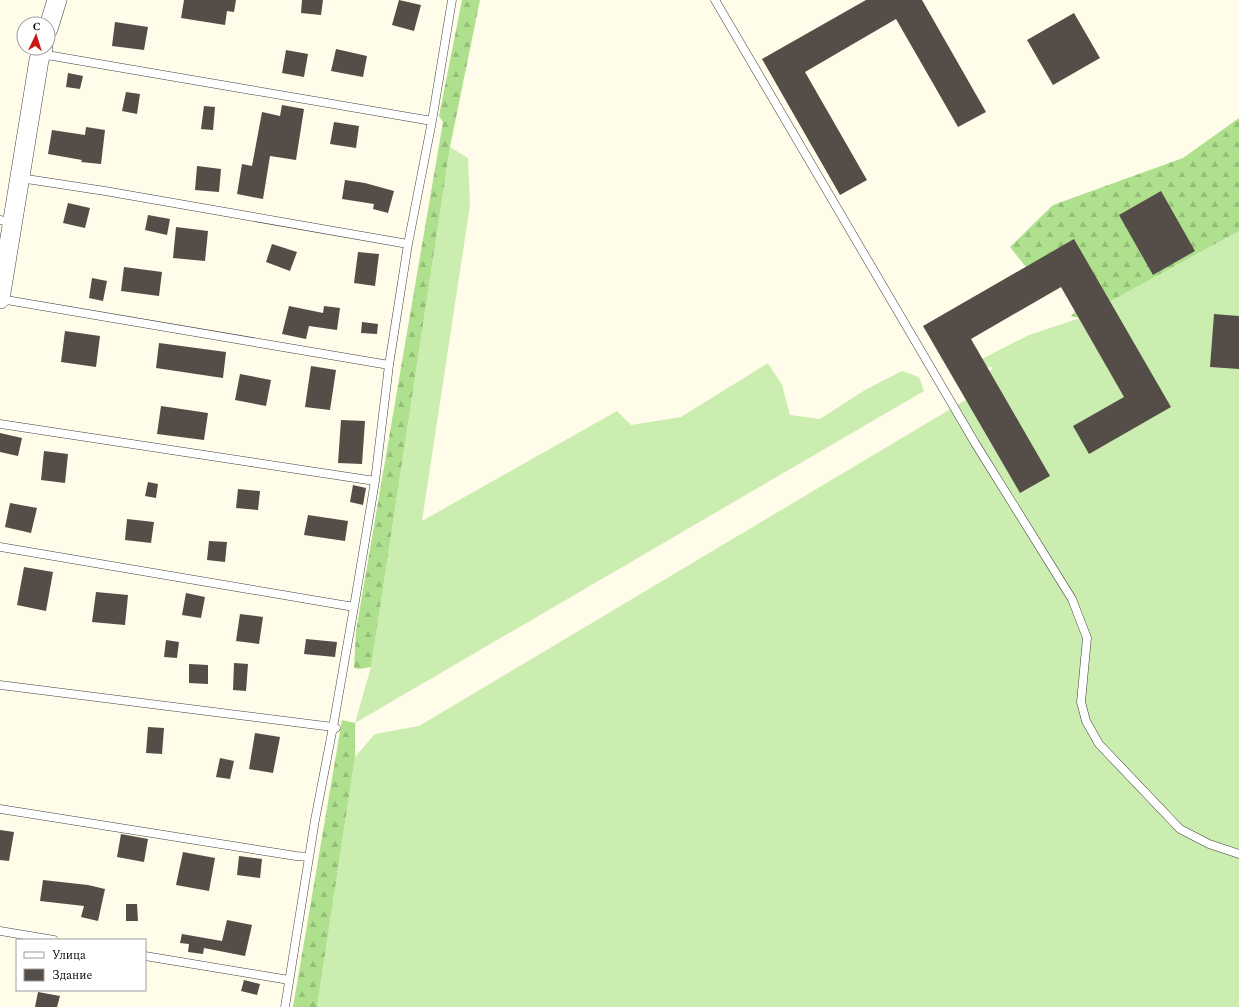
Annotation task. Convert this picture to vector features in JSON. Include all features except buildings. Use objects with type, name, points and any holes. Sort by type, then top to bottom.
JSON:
[{"type":"street","points":[[52,16],[57,0]]},
{"type":"street","points":[[0,299],[6,221],[20,178],[41,56]]},
{"type":"lane","points":[[285,1007],[309,857],[335,727],[375,481],[389,365],[408,244],[432,120],[452,0]]},
{"type":"lane","points":[[715,0],[975,443],[1072,599],[1086,638],[1081,702],[1086,721],[1099,744],[1180,829],[1209,844],[1239,854]]},
{"type":"lane","points":[[56,53],[432,120]]},
{"type":"lane","points":[[20,178],[408,244]]},
{"type":"lane","points":[[0,299],[389,365]]},
{"type":"lane","points":[[0,424],[375,481]]},
{"type":"lane","points":[[0,547],[354,607]]},
{"type":"lane","points":[[0,685],[335,727]]},
{"type":"lane","points":[[0,809],[309,857]]},
{"type":"lane","points":[[0,931],[48,939]]},
{"type":"lane","points":[[146,956],[289,980]]},
{"type":"green space","points":[[462,0],[480,0],[450,147],[371,667],[360,669],[354,668],[356,631],[443,122],[439,116]]},
{"type":"green space","points":[[1239,118],[1239,231],[1080,318],[1071,316],[1084,303],[1087,268],[1034,277],[1010,247],[1053,205],[1183,158]]},
{"type":"green space","points":[[450,147],[468,158],[470,205],[422,521],[617,411],[631,425],[681,417],[768,363],[782,385],[790,415],[820,419],[865,390],[902,371],[919,377],[924,391],[355,723],[371,667]]},
{"type":"green space","points":[[1239,231],[1239,1007],[317,1007],[355,757],[375,734],[419,726],[974,395],[993,367],[962,369],[1029,335],[1080,318]]},
{"type":"green space","points":[[342,720],[355,723],[355,757],[317,1007],[293,1007]]}]
